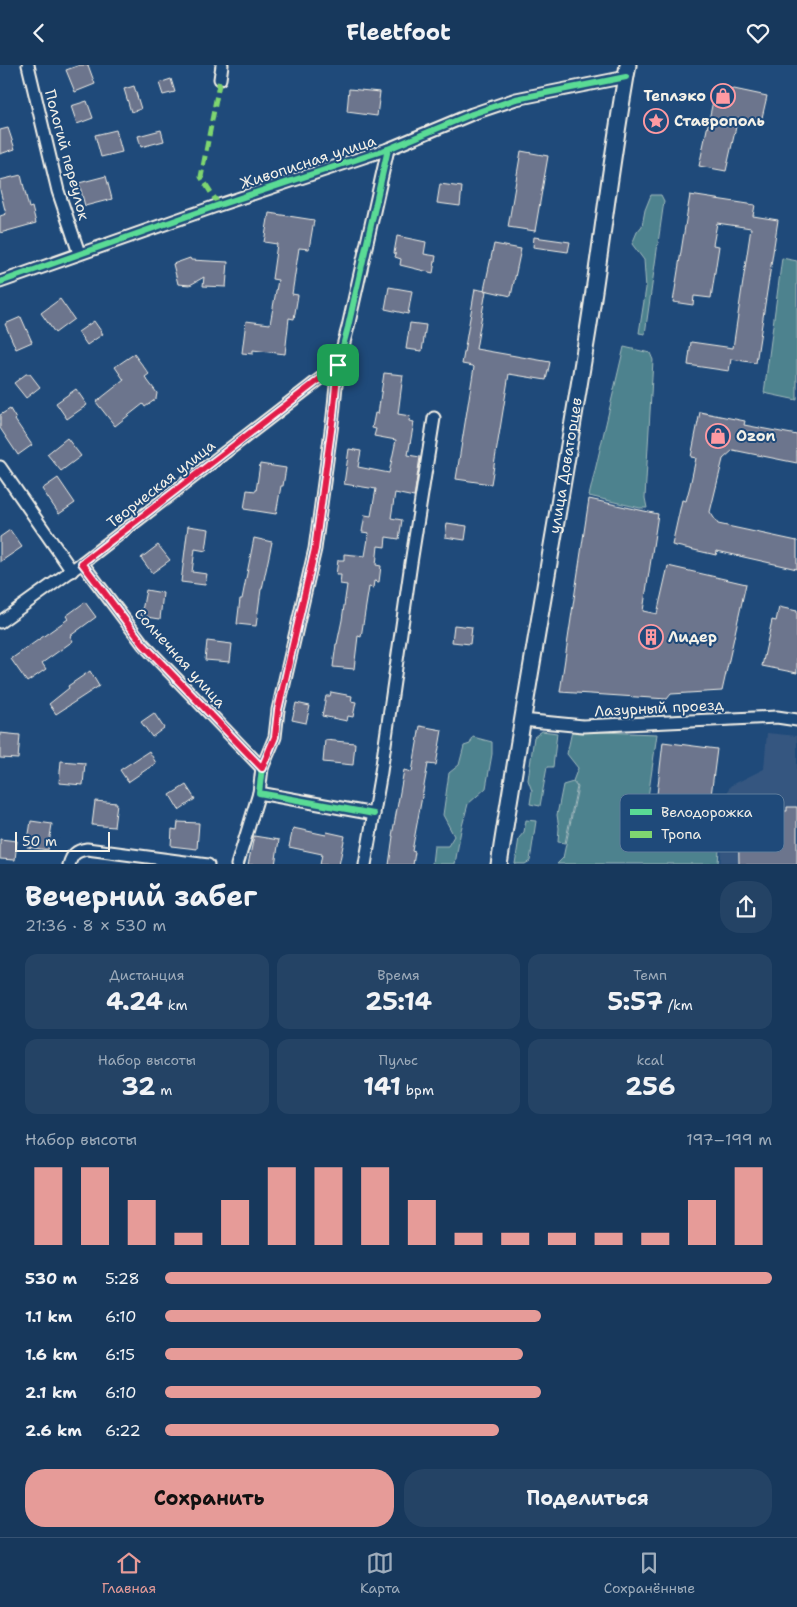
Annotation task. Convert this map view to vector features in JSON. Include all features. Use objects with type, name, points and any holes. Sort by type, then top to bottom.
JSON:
[{"type":"main road","name":"улица Доваторцев","points":[[499,864],[588,329],[627,71]]},
{"type":"street","name":"Пологий переулок","points":[[28,65],[58,191],[79,253]]},
{"type":"street","points":[[220,79],[222,65]]},
{"type":"street","name":"Живописная улица","points":[[0,282],[79,253],[388,149],[472,114],[516,99],[627,71]]},
{"type":"street","points":[[237,864],[259,793],[262,768],[275,737],[278,710],[315,549],[338,365],[388,149]]},
{"type":"street","name":"Творческая улица","points":[[0,622],[72,571],[338,365]]},
{"type":"street","points":[[365,864],[390,715],[411,563],[434,418]]},
{"type":"street","points":[[0,467],[72,571]]},
{"type":"street","name":"Солнечная улица","points":[[82,563],[143,644],[262,768]]},
{"type":"street","name":"Лазурный проезд","points":[[522,720],[583,726],[777,717],[797,720]]},
{"type":"street","points":[[259,793],[374,814]]},
{"type":"street","points":[[69,864],[72,856],[78,851],[87,849],[200,864]]},
{"type":"shaded area","points":[[767,733],[797,736],[797,864],[720,864],[721,852],[784,852],[784,794],[727,794],[730,786],[764,769]]},
{"type":"green space","points":[[651,195],[661,195],[664,201],[645,334],[639,333],[646,288],[644,260],[632,244],[642,226],[645,210]]},
{"type":"green space","points":[[782,258],[797,261],[797,400],[764,393]]},
{"type":"green space","points":[[624,347],[650,353],[653,360],[645,498],[647,508],[589,496]]},
{"type":"green space","points":[[542,731],[557,733],[553,767],[547,767],[540,806],[530,804],[532,791],[528,780],[534,737]]},
{"type":"green space","points":[[572,731],[657,734],[649,794],[620,794],[620,852],[719,852],[718,864],[557,864],[563,858],[578,787],[573,781],[578,768],[567,754]]},
{"type":"green space","points":[[473,737],[492,742],[492,754],[486,788],[468,804],[455,864],[432,864],[434,846],[448,846],[454,836],[443,815],[449,773],[459,765],[464,746],[470,744]]},
{"type":"green space","points":[[573,782],[577,787],[565,843],[558,842],[559,828],[557,815],[563,785]]},
{"type":"green space","points":[[526,820],[536,821],[530,861],[525,864],[515,864],[519,838],[524,832]]},
{"type":"building","points":[[80,65],[88,65],[95,84],[75,92],[66,70]]},
{"type":"building","points":[[171,79],[175,92],[163,95],[159,83]]},
{"type":"building","points":[[134,86],[141,109],[131,112],[124,89]]},
{"type":"building","points":[[349,89],[380,92],[377,116],[347,112]]},
{"type":"building","points":[[734,89],[767,96],[761,122],[738,118],[726,171],[699,166],[713,101],[720,92]]},
{"type":"building","points":[[87,101],[93,118],[77,124],[71,106]]},
{"type":"building","points":[[8,128],[15,149],[0,154],[0,130]]},
{"type":"building","points":[[116,130],[122,152],[101,157],[95,135]]},
{"type":"building","points":[[161,130],[164,141],[141,147],[138,136]]},
{"type":"building","points":[[521,151],[548,156],[535,231],[508,227]]},
{"type":"building","points":[[21,175],[29,208],[32,207],[36,223],[0,233],[0,216],[6,214],[0,190],[0,180]]},
{"type":"building","points":[[106,176],[112,199],[85,206],[79,183]]},
{"type":"building","points":[[440,184],[462,187],[460,206],[437,203]]},
{"type":"building","points":[[690,195],[755,205],[753,216],[778,220],[756,363],[731,359],[729,371],[688,365],[691,342],[733,348],[751,228],[717,223],[713,245],[719,246],[711,298],[694,296],[693,305],[673,302]]},
{"type":"building","points":[[269,213],[314,220],[309,249],[299,248],[292,294],[298,295],[294,319],[289,318],[285,354],[253,350],[253,354],[242,353],[246,321],[270,324],[278,280],[272,279],[277,244],[264,242]]},
{"type":"building","points":[[397,236],[426,242],[424,254],[436,256],[433,273],[400,265],[401,259],[395,257],[396,254],[394,253]]},
{"type":"building","points":[[534,237],[570,242],[568,252],[533,247]]},
{"type":"building","points":[[494,244],[521,249],[511,296],[484,290]]},
{"type":"building","points":[[190,258],[191,260],[228,262],[226,287],[203,286],[204,277],[190,285],[178,284],[173,264]]},
{"type":"building","points":[[389,287],[412,291],[408,314],[385,309]]},
{"type":"building","points":[[475,289],[486,291],[476,349],[550,362],[546,380],[509,374],[491,484],[456,479],[474,367],[462,364]]},
{"type":"building","points":[[60,299],[74,319],[55,333],[41,313]]},
{"type":"building","points":[[21,317],[32,342],[16,349],[5,324]]},
{"type":"building","points":[[94,321],[103,334],[87,345],[78,332]]},
{"type":"building","points":[[410,323],[426,325],[422,351],[406,349]]},
{"type":"building","points":[[134,354],[149,374],[145,377],[157,393],[156,399],[145,407],[143,404],[115,426],[96,402],[124,380],[115,367]]},
{"type":"building","points":[[384,373],[403,375],[398,414],[410,416],[409,421],[414,422],[408,455],[420,457],[414,497],[395,493],[391,518],[402,520],[399,539],[386,537],[385,547],[378,546],[376,565],[381,566],[379,582],[374,581],[373,588],[369,587],[361,637],[358,636],[354,669],[333,667],[347,585],[340,584],[341,575],[336,575],[338,560],[344,560],[344,554],[365,556],[369,533],[362,532],[365,515],[371,516],[376,489],[344,484],[349,449],[361,451],[358,467],[389,473],[396,440],[374,436],[376,429],[372,428],[375,413],[378,414]]},
{"type":"building","points":[[26,374],[30,374],[40,387],[26,398],[14,383]]},
{"type":"building","points":[[76,389],[87,405],[67,419],[56,403]]},
{"type":"building","points":[[10,409],[32,445],[18,455],[0,428],[0,415]]},
{"type":"building","points":[[700,412],[745,421],[744,425],[797,435],[797,463],[733,450],[723,459],[710,512],[718,524],[797,541],[797,569],[717,551],[716,555],[672,545],[682,500],[686,501],[696,458],[691,457]]},
{"type":"building","points":[[67,438],[81,456],[61,471],[47,454]]},
{"type":"building","points":[[260,464],[286,468],[276,514],[244,509],[247,490],[256,491]]},
{"type":"building","points":[[58,478],[75,503],[59,514],[42,489]]},
{"type":"building","name":"Лидер","points":[[589,499],[658,514],[643,611],[657,614],[668,566],[746,584],[722,691],[671,694],[667,699],[560,692]]},
{"type":"building","points":[[447,523],[467,526],[465,540],[445,537]]},
{"type":"building","points":[[188,526],[209,529],[206,551],[195,549],[192,572],[207,574],[205,585],[181,582]]},
{"type":"building","points":[[10,530],[22,547],[0,562],[0,537]]},
{"type":"building","points":[[254,538],[272,542],[261,589],[256,626],[237,624],[240,599],[242,599]]},
{"type":"building","points":[[158,545],[170,560],[152,573],[141,558]]},
{"type":"building","points":[[146,590],[163,593],[160,619],[141,616]]},
{"type":"building","points":[[85,602],[96,617],[70,636],[73,641],[42,663],[46,669],[27,682],[11,659],[68,619],[66,616]]},
{"type":"building","points":[[779,607],[797,611],[797,673],[762,666],[772,620],[776,621]]},
{"type":"building","points":[[454,625],[472,627],[470,644],[452,642]]},
{"type":"building","points":[[207,641],[232,644],[230,662],[205,660]]},
{"type":"building","points":[[90,671],[99,686],[56,714],[49,704],[69,688],[68,686]]},
{"type":"building","points":[[331,692],[352,696],[351,701],[356,702],[353,717],[348,716],[347,721],[322,716],[326,696],[330,696]]},
{"type":"building","points":[[296,703],[310,706],[306,723],[292,720]]},
{"type":"building","points":[[154,713],[164,728],[152,737],[141,722]]},
{"type":"building","points":[[420,726],[442,730],[436,765],[428,764],[412,851],[415,852],[413,864],[389,864],[392,836],[404,770],[412,772]]},
{"type":"building","points":[[0,733],[20,735],[18,759],[0,758]]},
{"type":"building","points":[[325,740],[355,743],[353,765],[323,762]]},
{"type":"building","points":[[663,742],[717,749],[711,794],[657,794]]},
{"type":"building","points":[[149,751],[156,763],[128,782],[120,770]]},
{"type":"building","points":[[61,761],[85,763],[83,785],[59,783]]},
{"type":"building","points":[[186,785],[195,799],[179,810],[170,795]]},
{"type":"building","points":[[95,801],[117,803],[114,827],[92,825]]},
{"type":"building","points":[[787,807],[797,807],[797,864],[739,864],[739,852],[784,852],[784,811],[787,811]]},
{"type":"building","points":[[31,821],[52,824],[48,850],[27,847]]},
{"type":"building","points":[[178,822],[199,823],[197,849],[171,846],[172,829],[177,830]]},
{"type":"building","points":[[293,828],[326,835],[327,832],[345,836],[339,864],[320,864],[322,854],[289,847]]},
{"type":"building","points":[[254,836],[279,840],[275,864],[248,864]]},
{"type":"building","points":[[0,839],[17,841],[15,860],[0,859]]},
{"type":"marked path","points":[[219,205],[201,177],[220,79]]},
{"type":"cycle path","points":[[0,282],[219,205],[388,149],[472,114],[516,99],[626,77]]},
{"type":"cycle path","points":[[374,814],[259,793],[262,768],[275,737],[278,710],[315,549],[338,365],[388,149]]},
{"type":"place","name":"Теплэко","points":[[723,96]]},
{"type":"place","name":"Ставрополь","points":[[656,121]]},
{"type":"place","name":"Ozon","points":[[718,436]]},
{"type":"place","name":"Лидер","points":[[651,637]]},
{"type":"route","points":[[338,365],[315,549],[278,710],[275,737],[262,768],[143,644],[82,563],[338,365]]}]
